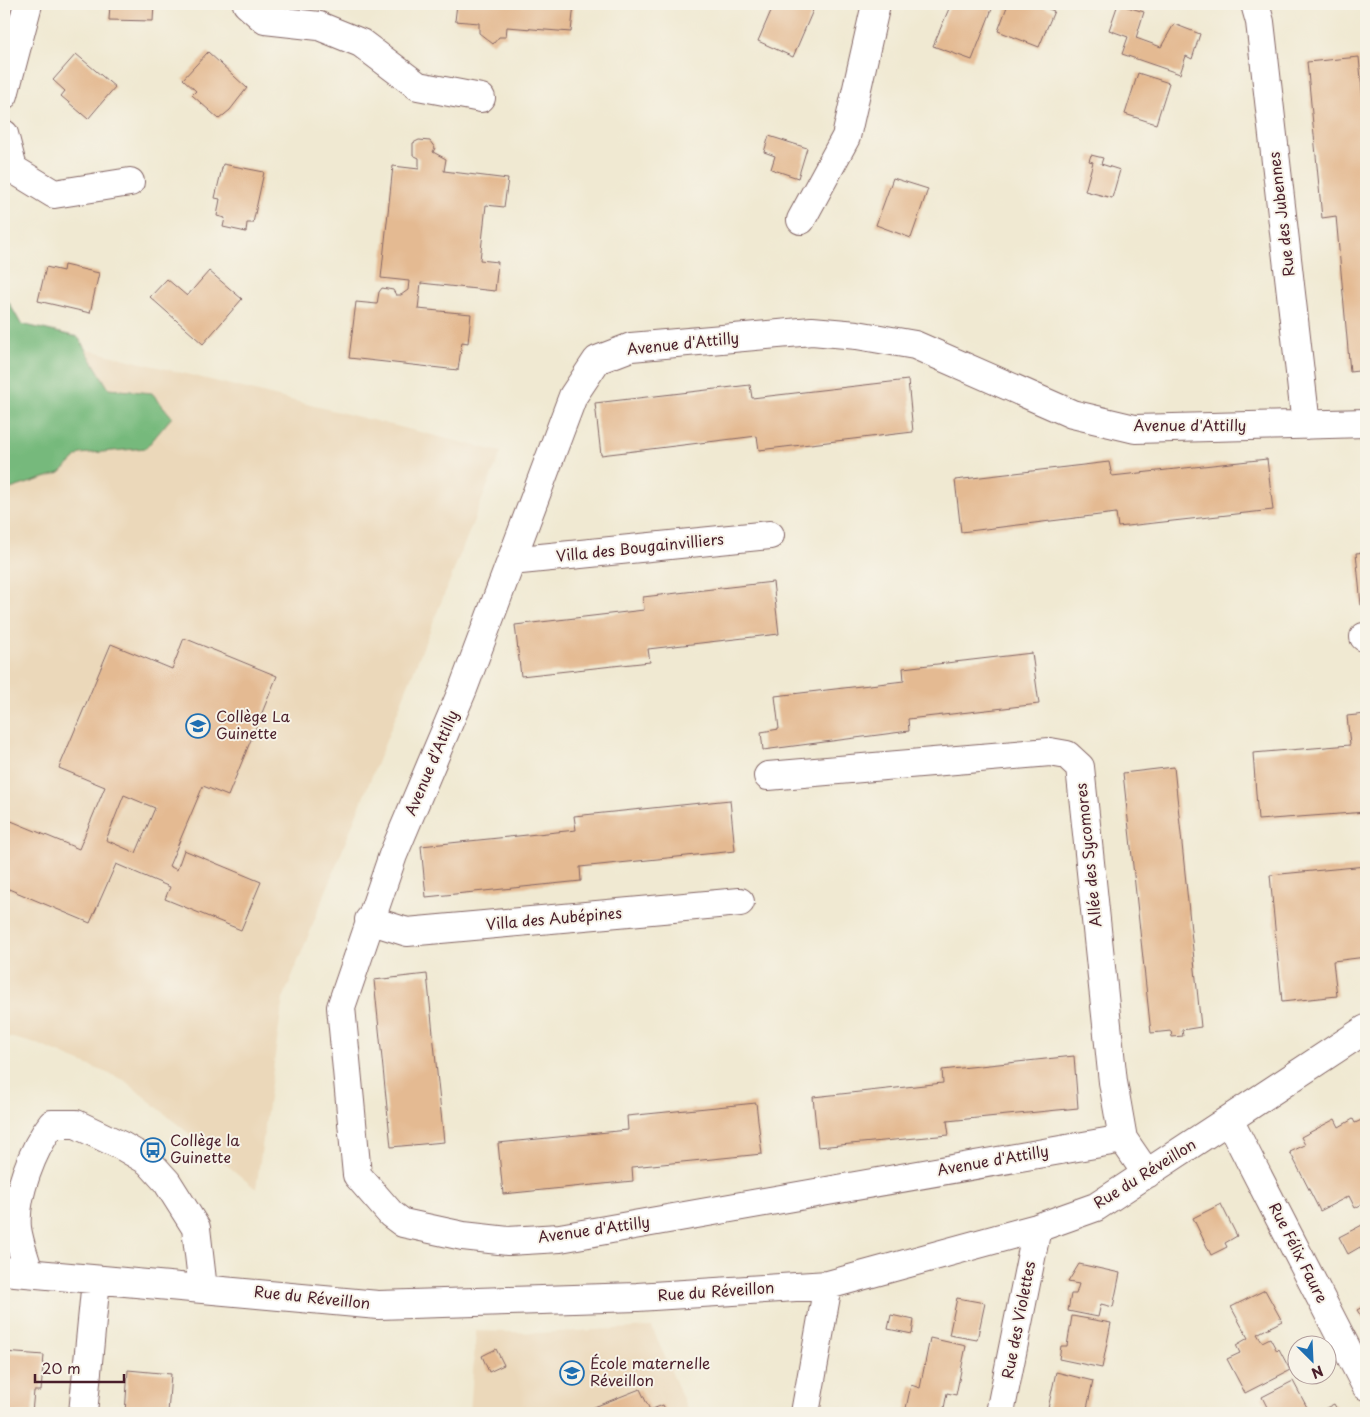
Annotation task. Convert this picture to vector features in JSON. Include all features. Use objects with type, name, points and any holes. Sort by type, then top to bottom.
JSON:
[{"type":"street","points":[[4,95],[28,4]]},
{"type":"street","points":[[247,4],[265,20],[319,26],[361,43],[418,86],[481,98]]},
{"type":"street","points":[[801,220],[846,136],[876,4]]},
{"type":"street","name":"Rue des Jubennes","points":[[1255,4],[1260,22],[1306,425]]},
{"type":"street","points":[[4,134],[14,169],[54,194],[130,182]]},
{"type":"street","name":"Avenue d'Attilly","points":[[1122,1139],[560,1238],[508,1241],[463,1236],[402,1222],[391,1214],[357,1174],[341,1007],[369,920],[393,855],[463,689],[573,396],[597,360],[632,346],[812,331],[857,335],[915,345],[1072,414],[1135,429],[1366,422]]},
{"type":"street","name":"Villa des Bougainvilliers","points":[[512,561],[770,536]]},
{"type":"street","name":"Allée des Sycomores","points":[[768,776],[1050,752],[1067,755],[1080,767],[1113,1082],[1122,1139]]},
{"type":"street","name":"Villa des Aubépines","points":[[369,920],[407,932],[740,902]]},
{"type":"street","name":"Rue du Réveillon","points":[[16,1272],[378,1305],[637,1297],[828,1285],[1037,1228],[1096,1207],[1366,1029]]},
{"type":"street","name":"Rue Félix Faure","points":[[1229,1120],[1366,1386]]},
{"type":"street","points":[[16,1272],[17,1202],[42,1136],[52,1124],[76,1124],[148,1161],[168,1182],[196,1228],[203,1289]]},
{"type":"street","points":[[1122,1139],[1147,1174]]},
{"type":"street","name":"Rue des Violettes","points":[[1000,1413],[1037,1228]]},
{"type":"street","points":[[83,1413],[96,1280]]},
{"type":"street","points":[[806,1413],[828,1285]]},
{"type":"shaded area","name":"Collège La Guinette","points":[[4,329],[501,452],[283,999],[256,1189],[124,1080],[37,1044],[4,1036]]},
{"type":"shaded area","name":"École maternelle Réveillon","points":[[652,1327],[689,1413],[470,1413],[476,1331],[540,1333]]},
{"type":"green space","points":[[4,297],[21,324],[78,337],[109,389],[152,393],[172,417],[146,448],[80,454],[60,473],[4,491]]},
{"type":"building","points":[[110,4],[154,4],[153,21],[109,20]]},
{"type":"building","points":[[457,4],[574,4],[571,32],[507,27],[506,37],[499,37],[493,44],[479,33],[479,23],[455,21]]},
{"type":"building","points":[[774,4],[805,4],[814,8],[793,57],[758,41]]},
{"type":"building","points":[[951,4],[978,4],[992,9],[972,60],[933,46]]},
{"type":"building","points":[[1008,4],[1036,4],[1054,11],[1039,47],[998,31]]},
{"type":"building","points":[[1118,4],[1144,12],[1136,38],[1161,47],[1174,24],[1200,34],[1192,59],[1186,56],[1180,74],[1122,54],[1128,37],[1109,30]]},
{"type":"building","points":[[208,52],[247,88],[230,110],[219,119],[192,95],[196,91],[183,79]]},
{"type":"building","points":[[76,54],[115,87],[88,119],[61,96],[65,91],[53,80]]},
{"type":"building","points":[[1359,57],[1366,134],[1366,370],[1350,372],[1336,216],[1322,218],[1307,62]]},
{"type":"building","points":[[1138,73],[1169,83],[1156,124],[1125,114]]},
{"type":"building","points":[[769,136],[807,148],[798,178],[771,169],[775,156],[764,152]]},
{"type":"building","points":[[419,140],[430,141],[435,148],[433,152],[446,159],[444,171],[508,179],[504,207],[486,205],[480,260],[498,262],[495,291],[421,283],[418,309],[471,314],[468,343],[462,342],[458,370],[349,358],[356,302],[377,304],[379,292],[382,288],[393,290],[396,295],[401,295],[408,290],[409,281],[381,278],[393,166],[419,169],[419,158],[413,155],[413,143]]},
{"type":"building","points":[[1091,155],[1103,158],[1101,164],[1120,170],[1112,198],[1085,191],[1093,162],[1089,161]]},
{"type":"building","points":[[223,164],[264,172],[253,223],[247,223],[246,232],[223,227],[225,218],[217,216],[220,199],[215,198]]},
{"type":"building","points":[[893,178],[928,189],[911,238],[876,225]]},
{"type":"building","points":[[64,265],[99,273],[90,313],[38,301],[46,267],[63,271]]},
{"type":"building","points":[[209,271],[242,299],[203,344],[150,297],[167,279],[187,296]]},
{"type":"building","points":[[908,380],[913,432],[759,450],[757,436],[601,455],[595,403],[750,385],[752,398]]},
{"type":"building","points":[[1267,459],[1273,510],[1118,527],[1116,513],[961,532],[955,480],[1109,462],[1112,476]]},
{"type":"building","points":[[1366,552],[1366,605],[1361,605],[1356,553]]},
{"type":"building","points":[[773,582],[779,634],[648,649],[650,662],[521,676],[515,625],[644,610],[643,597]]},
{"type":"building","points":[[184,638],[277,676],[228,796],[203,786],[169,866],[177,870],[184,850],[261,882],[241,930],[165,899],[170,887],[116,864],[90,923],[4,887],[4,818],[79,849],[105,787],[59,768],[111,644],[172,669]],"holes":[[[124,795],[155,808],[136,853],[106,840]]]},
{"type":"building","points":[[1032,653],[1039,704],[908,719],[909,731],[763,750],[761,732],[779,729],[775,696],[904,681],[903,668]]},
{"type":"building","points":[[1366,714],[1366,812],[1258,820],[1253,753],[1350,745],[1347,716]]},
{"type":"building","points":[[1174,767],[1201,1027],[1182,1030],[1183,1036],[1172,1037],[1171,1031],[1151,1033],[1123,773]]},
{"type":"building","points":[[730,800],[735,851],[580,867],[581,881],[426,897],[421,846],[576,830],[574,816]]},
{"type":"building","points":[[1366,866],[1366,957],[1333,961],[1337,996],[1282,1002],[1270,875]]},
{"type":"building","points":[[427,974],[444,1142],[391,1147],[374,980]]},
{"type":"building","points":[[1074,1056],[1078,1108],[947,1121],[949,1135],[818,1147],[813,1097],[943,1083],[942,1070]]},
{"type":"building","points":[[756,1103],[762,1154],[632,1167],[633,1181],[503,1194],[498,1143],[628,1130],[627,1116]]},
{"type":"building","points":[[1366,1118],[1366,1202],[1355,1208],[1349,1196],[1320,1211],[1290,1152],[1305,1145],[1301,1137],[1335,1119],[1339,1127],[1353,1119],[1355,1123]]},
{"type":"building","points":[[1221,1204],[1237,1236],[1225,1243],[1227,1247],[1211,1255],[1193,1218]]},
{"type":"building","points":[[1366,1223],[1366,1259],[1360,1247],[1348,1254],[1339,1237]]},
{"type":"building","points":[[1079,1264],[1120,1273],[1113,1307],[1101,1304],[1098,1317],[1068,1311],[1071,1294],[1076,1294],[1079,1284],[1068,1282]]},
{"type":"building","points":[[1265,1290],[1282,1321],[1257,1334],[1262,1342],[1270,1338],[1277,1351],[1279,1349],[1288,1366],[1288,1371],[1245,1393],[1227,1359],[1240,1353],[1236,1345],[1248,1338],[1231,1307]]},
{"type":"building","points":[[957,1298],[985,1303],[977,1340],[949,1335]]},
{"type":"building","points":[[1366,1305],[1366,1324],[1357,1310]]},
{"type":"building","points":[[891,1315],[914,1320],[912,1334],[888,1329]]},
{"type":"building","points":[[1072,1316],[1111,1323],[1102,1368],[1059,1359],[1061,1346],[1067,1346]]},
{"type":"building","points":[[930,1338],[966,1346],[956,1395],[947,1393],[943,1413],[905,1413],[911,1385],[920,1388]]},
{"type":"building","points":[[496,1349],[504,1365],[489,1372],[482,1356]]},
{"type":"building","points":[[4,1352],[44,1355],[41,1391],[34,1391],[32,1413],[4,1413]]},
{"type":"building","points":[[128,1370],[171,1374],[168,1413],[125,1413]]},
{"type":"building","points":[[1056,1372],[1093,1381],[1086,1413],[1047,1413]]},
{"type":"building","points":[[1288,1384],[1295,1384],[1309,1411],[1304,1413],[1270,1413],[1262,1397]]},
{"type":"building","points":[[640,1389],[650,1410],[663,1405],[667,1413],[579,1413]]},
{"type":"building","points":[[1334,1404],[1339,1413],[1316,1413]]},
{"type":"place","name":"Collège La Guinette","points":[[198,726]]},
{"type":"place","name":"Collège la Guinette","points":[[153,1150]]},
{"type":"place","name":"École maternelle Réveillon","points":[[572,1373]]}]
